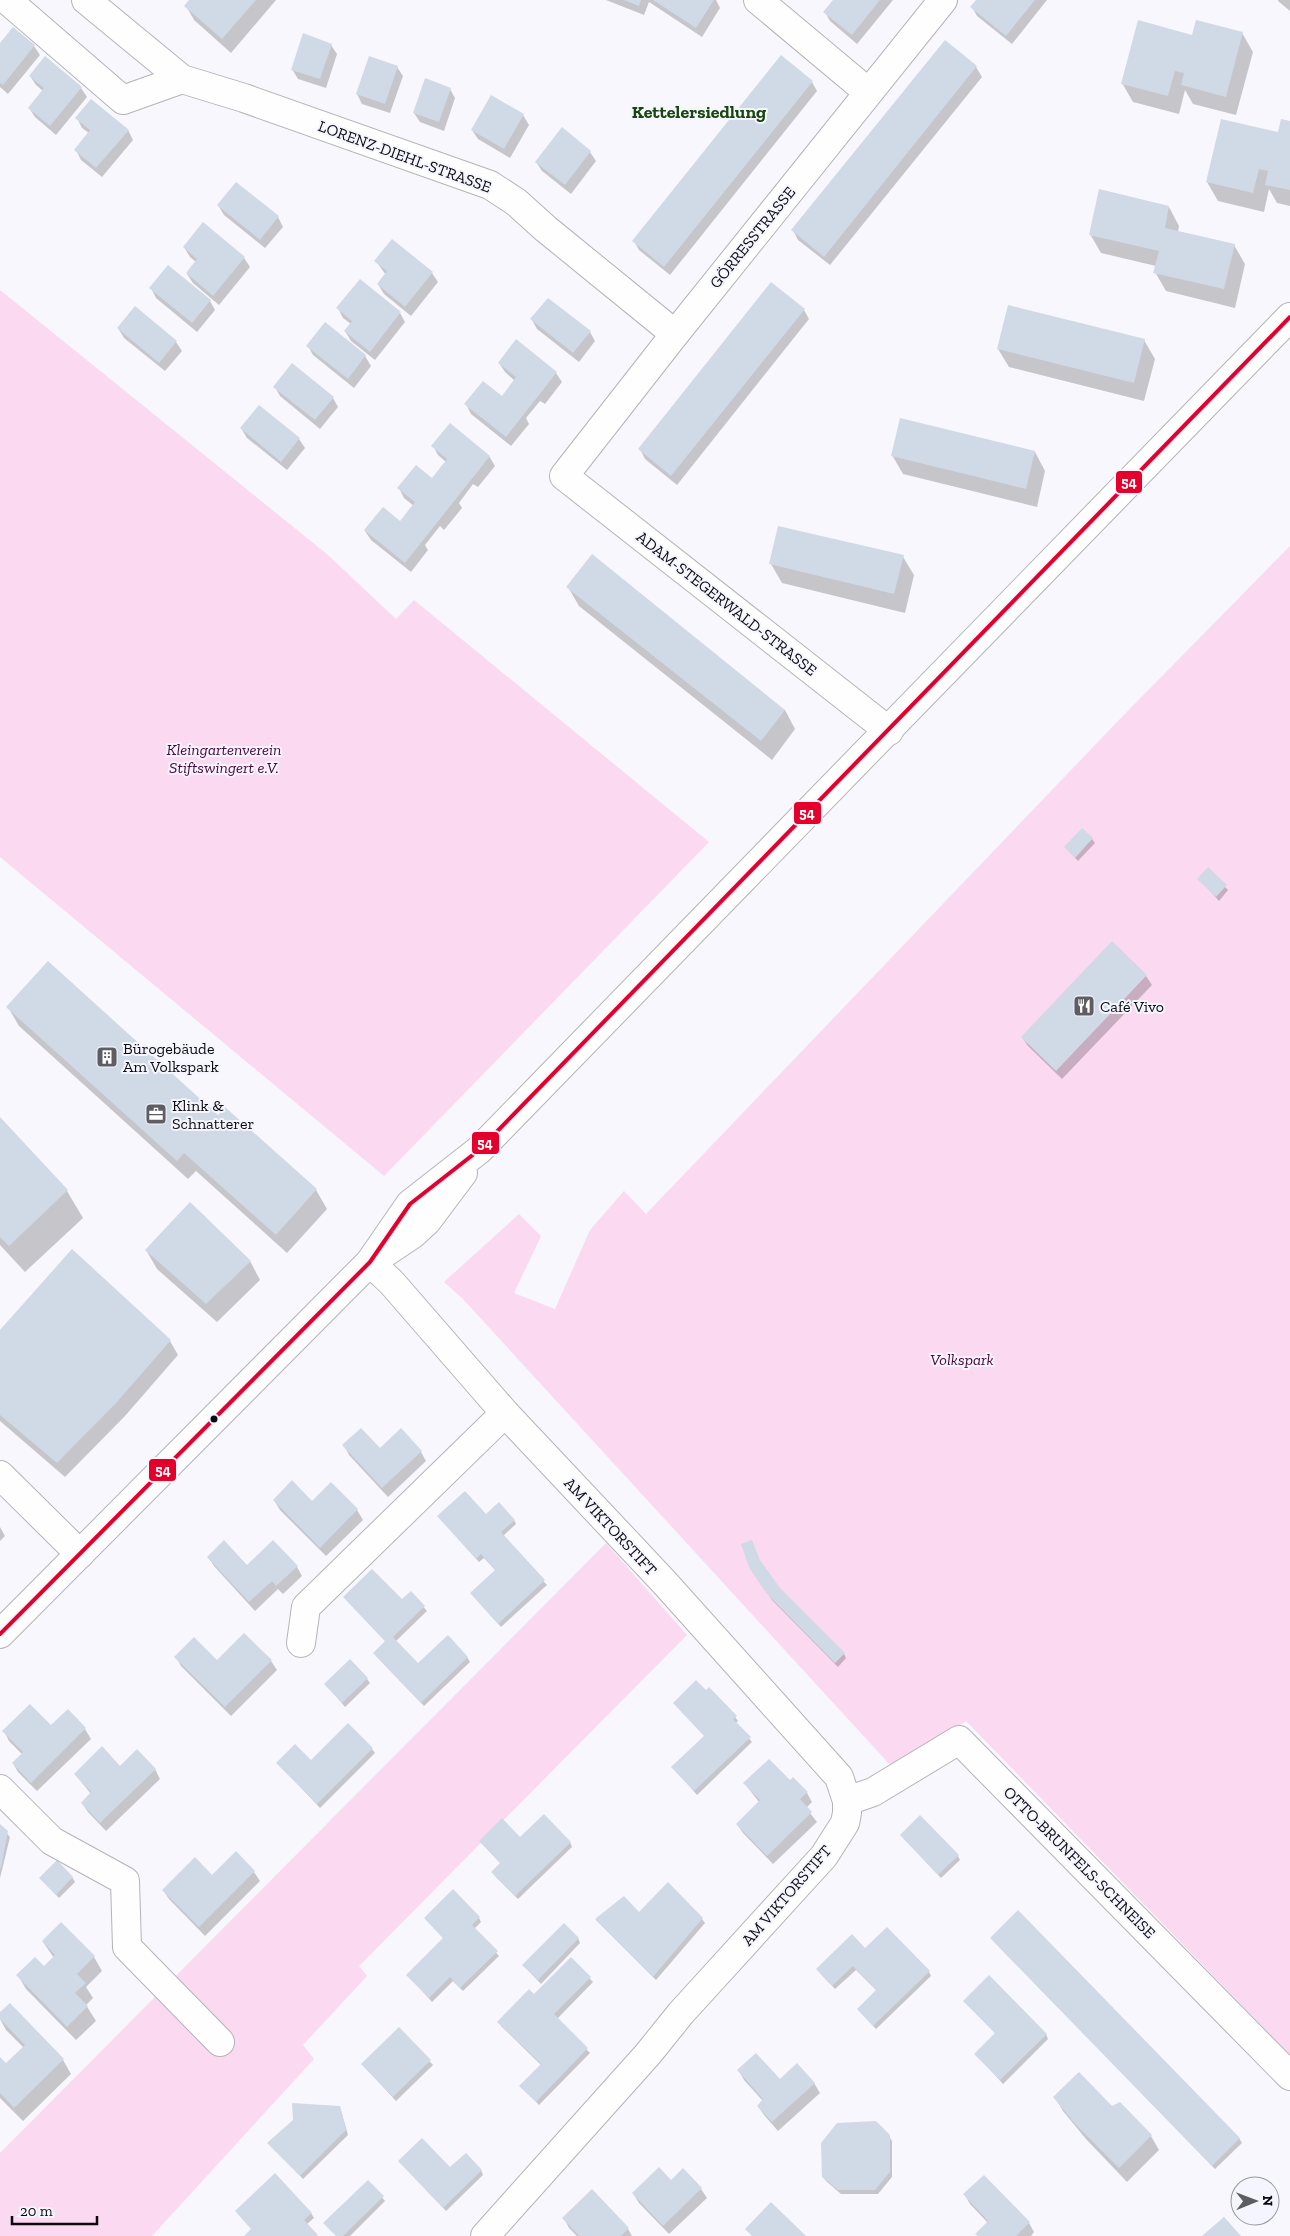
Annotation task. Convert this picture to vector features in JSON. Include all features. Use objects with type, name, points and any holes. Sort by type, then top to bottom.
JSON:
[{"type":"street","points":[[6,0],[123,100],[182,79]]},
{"type":"street","name":"LORENZ-DIEHL-STRASSE","points":[[86,0],[182,79],[244,98],[490,185],[516,202],[546,229],[675,334]]},
{"type":"street","points":[[758,0],[868,92]]},
{"type":"street","name":"GÖRRESSTRASSE","points":[[564,476],[675,334],[943,0]]},
{"type":"street","points":[[0,1634],[370,1262],[413,1234],[427,1221],[440,1206],[479,1150],[1290,317]]},
{"type":"street","name":"ADAM-STEGERWALD-STRASSE","points":[[564,476],[889,731]]},
{"type":"street","name":"AM VIKTORSTIFT","points":[[370,1262],[392,1283],[505,1413],[664,1582],[838,1777],[848,1801],[844,1823],[824,1856],[681,2013],[648,2054],[485,2236]]},
{"type":"street","points":[[301,1642],[306,1606],[505,1413]]},
{"type":"street","points":[[0,1475],[80,1554]]},
{"type":"street","name":"OTTO-BRUNFELS-SCHNEISE","points":[[848,1801],[873,1792],[959,1740],[1290,2076]]},
{"type":"street","points":[[0,1789],[52,1841],[125,1881],[127,1947],[220,2042]]},
{"type":"green space","name":"Kleingartenverein Stiftswingert e.V.","points":[[0,290],[328,555],[396,619],[414,600],[709,842],[384,1176],[0,857]]},
{"type":"green space","name":"Volkspark","points":[[1290,546],[1290,2055],[966,1721],[892,1767],[462,1298],[444,1282],[519,1214],[541,1236],[514,1293],[555,1309],[590,1230],[624,1191],[646,1214],[1118,721]]},
{"type":"green space","points":[[606,1543],[687,1635],[359,1966],[367,1976],[303,2045],[314,2059],[152,2236],[0,2236],[0,2153]]},
{"type":"building","points":[[189,0],[256,0],[222,39],[184,6]]},
{"type":"building","points":[[624,0],[641,0],[639,6]]},
{"type":"building","points":[[653,0],[714,0],[696,28]]},
{"type":"building","points":[[833,0],[880,0],[852,35],[823,12]]},
{"type":"building","points":[[976,0],[1035,0],[1006,36],[970,7]]},
{"type":"building","points":[[1138,20],[1192,35],[1196,20],[1243,32],[1226,97],[1181,85],[1184,73],[1175,71],[1168,96],[1121,84]]},
{"type":"building","points":[[13,27],[35,45],[3,85],[0,83],[0,43]]},
{"type":"building","points":[[303,33],[332,44],[320,79],[291,70]]},
{"type":"building","points":[[945,40],[977,66],[824,257],[791,230]]},
{"type":"building","points":[[781,55],[813,81],[664,267],[632,241]]},
{"type":"building","points":[[45,56],[82,87],[50,126],[28,108],[44,88],[29,76]]},
{"type":"building","points":[[369,56],[398,66],[385,104],[356,94]]},
{"type":"building","points":[[425,78],[451,88],[439,122],[413,113]]},
{"type":"building","points":[[491,95],[524,114],[504,149],[471,130]]},
{"type":"building","points":[[91,99],[129,130],[96,168],[74,150],[90,130],[75,118]]},
{"type":"building","points":[[1221,119],[1278,132],[1281,119],[1290,121],[1290,190],[1265,185],[1268,171],[1259,169],[1253,193],[1206,182]]},
{"type":"building","points":[[562,127],[591,151],[565,185],[535,162]]},
{"type":"building","points":[[236,182],[279,216],[260,240],[217,205]]},
{"type":"building","points":[[1099,189],[1169,206],[1165,228],[1235,244],[1224,289],[1153,273],[1159,251],[1089,235]]},
{"type":"building","points":[[203,222],[245,257],[213,296],[186,273],[197,259],[183,247]]},
{"type":"building","points":[[392,239],[433,272],[405,307],[377,284],[387,271],[374,261]]},
{"type":"building","points":[[168,265],[211,300],[192,323],[149,288]]},
{"type":"building","points":[[360,279],[401,312],[370,352],[344,331],[352,321],[336,308]]},
{"type":"building","points":[[771,282],[805,309],[671,476],[638,449]]},
{"type":"building","points":[[548,298],[591,331],[573,353],[530,319]]},
{"type":"building","points":[[1008,305],[1145,339],[1134,383],[997,349]]},
{"type":"building","points":[[135,306],[177,341],[159,363],[117,328]]},
{"type":"building","points":[[325,322],[366,355],[348,379],[306,346]]},
{"type":"building","points":[[516,339],[557,372],[506,437],[464,404],[483,381],[502,396],[516,377],[498,363]]},
{"type":"building","points":[[292,363],[334,397],[315,420],[273,387]]},
{"type":"building","points":[[259,405],[300,438],[281,462],[240,428]]},
{"type":"building","points":[[900,418],[1035,451],[1026,489],[891,456]]},
{"type":"building","points":[[450,423],[490,456],[405,563],[364,530],[383,507],[400,521],[415,502],[397,488],[416,465],[432,478],[447,459],[431,446]]},
{"type":"building","points":[[778,526],[904,555],[894,594],[769,564]]},
{"type":"building","points":[[592,554],[785,710],[761,741],[566,587]]},
{"type":"building","points":[[1082,828],[1093,838],[1075,858],[1064,847]]},
{"type":"building","points":[[1208,867],[1227,885],[1216,897],[1197,879]]},
{"type":"building","name":"Café Vivo","points":[[1112,941],[1147,975],[1056,1071],[1021,1037]]},
{"type":"building","name":"Bürogebäude Am Volkspark","points":[[48,961],[218,1115],[225,1107],[317,1189],[276,1235],[184,1153],[177,1161],[6,1007]]},
{"type":"building","points":[[0,1117],[68,1190],[9,1246],[0,1237]]},
{"type":"building","points":[[190,1202],[251,1261],[206,1304],[145,1250]]},
{"type":"building","points":[[72,1249],[171,1340],[117,1402],[57,1463],[0,1415],[0,1330]]},
{"type":"building","points":[[361,1428],[380,1448],[401,1428],[422,1451],[382,1488],[342,1445]]},
{"type":"building","points":[[292,1480],[312,1501],[331,1482],[358,1509],[320,1548],[273,1500]]},
{"type":"building","points":[[465,1491],[486,1514],[499,1502],[515,1520],[501,1532],[545,1580],[498,1624],[470,1593],[495,1570],[481,1554],[476,1559],[437,1516]]},
{"type":"building","points":[[224,1540],[247,1565],[273,1540],[298,1566],[276,1586],[272,1581],[249,1602],[207,1557]]},
{"type":"building","points":[[752,1540],[760,1560],[780,1588],[845,1653],[835,1663],[768,1595],[758,1581],[749,1567],[741,1544]]},
{"type":"building","points":[[372,1569],[402,1599],[411,1591],[425,1606],[393,1637],[418,1663],[448,1635],[468,1657],[421,1703],[373,1653],[385,1641],[343,1597]]},
{"type":"building","points":[[244,1633],[272,1660],[225,1707],[174,1657],[194,1637],[217,1660]]},
{"type":"building","points":[[350,1659],[368,1678],[342,1703],[324,1684]]},
{"type":"building","points":[[696,1680],[706,1690],[709,1687],[737,1716],[733,1719],[751,1737],[694,1791],[671,1767],[704,1736],[673,1703]]},
{"type":"building","points":[[30,1704],[51,1725],[68,1709],[86,1728],[31,1783],[12,1763],[23,1752],[2,1731]]},
{"type":"building","points":[[348,1723],[373,1748],[317,1804],[276,1763],[295,1744],[311,1760]]},
{"type":"building","points":[[102,1746],[120,1766],[137,1749],[156,1769],[100,1823],[81,1803],[91,1792],[74,1774]]},
{"type":"building","points":[[769,1759],[790,1780],[793,1777],[808,1792],[800,1799],[812,1812],[767,1856],[736,1824],[760,1800],[743,1783]]},
{"type":"building","points":[[544,1814],[571,1842],[515,1896],[491,1872],[500,1863],[479,1841],[502,1818],[520,1837]]},
{"type":"building","points":[[920,1815],[959,1855],[938,1875],[900,1835]]},
{"type":"building","points":[[0,1824],[8,1831],[1,1868],[0,1868]]},
{"type":"building","points":[[236,1851],[255,1871],[199,1927],[162,1890],[195,1857],[212,1875]]},
{"type":"building","points":[[57,1860],[73,1877],[56,1895],[39,1878]]},
{"type":"building","points":[[668,1882],[703,1918],[653,1977],[595,1919],[624,1896],[639,1912]]},
{"type":"building","points":[[453,1889],[480,1917],[472,1925],[498,1951],[460,1988],[450,1977],[429,1998],[406,1975],[443,1938],[424,1918]]},
{"type":"building","points":[[1018,1910],[1240,2138],[1212,2166],[990,1938]]},
{"type":"building","points":[[61,1922],[95,1956],[77,1974],[86,1983],[75,1993],[88,2006],[67,2027],[16,1975],[35,1957],[44,1966],[55,1955],[42,1941]]},
{"type":"building","points":[[564,1923],[579,1938],[538,1980],[522,1965]]},
{"type":"building","points":[[887,1927],[930,1971],[873,2026],[857,2009],[876,1990],[853,1966],[832,1986],[816,1969],[852,1934],[865,1948]]},
{"type":"building","points":[[571,1957],[591,1977],[554,2014],[588,2048],[536,2102],[519,2086],[541,2064],[497,2022],[529,1989],[534,1994]]},
{"type":"building","points":[[989,1975],[1047,2034],[1000,2080],[974,2054],[995,2033],[963,2001]]},
{"type":"building","points":[[10,2003],[64,2059],[14,2108],[0,2093],[0,2057],[6,2063],[25,2045],[0,2019],[0,2012]]},
{"type":"building","points":[[399,2027],[431,2060],[393,2097],[361,2064]]},
{"type":"building","points":[[756,2053],[780,2079],[797,2063],[815,2083],[772,2122],[757,2106],[763,2099],[737,2070]]},
{"type":"building","points":[[1079,2072],[1112,2106],[1120,2102],[1152,2135],[1119,2168],[1076,2125],[1053,2097]]},
{"type":"building","points":[[292,2103],[340,2106],[346,2130],[300,2176],[267,2143],[293,2120]]},
{"type":"building","points":[[876,2121],[890,2135],[890,2172],[875,2190],[838,2190],[822,2177],[821,2143],[837,2123]]},
{"type":"building","points":[[422,2138],[450,2167],[466,2153],[482,2170],[443,2208],[398,2161]]},
{"type":"building","points":[[659,2167],[671,2180],[683,2168],[702,2188],[663,2226],[632,2193]]},
{"type":"building","points":[[275,2173],[312,2213],[304,2220],[318,2235],[244,2236],[251,2229],[235,2211]]},
{"type":"building","points":[[984,2175],[1030,2222],[1016,2236],[978,2236],[975,2234],[988,2221],[963,2194]]},
{"type":"building","points":[[368,2180],[384,2196],[343,2236],[336,2236],[323,2223]]},
{"type":"building","points":[[592,2189],[629,2228],[621,2236],[579,2236],[562,2218]]},
{"type":"building","points":[[771,2202],[806,2236],[752,2236],[745,2229]]},
{"type":"building","points":[[1224,2217],[1230,2226],[1241,2236],[1202,2236]]},
{"type":"transit line","name":"54","points":[[0,1634],[370,1262],[410,1204],[479,1150],[1290,317]]},
{"type":"place","name":"Café Vivo","points":[[1084,1006]]},
{"type":"place","name":"Bürogebäude Am Volkspark","points":[[107,1057]]},
{"type":"place","name":"Klink & Schnatterer","points":[[156,1114]]},
{"type":"district","name":"Kettelersiedlung","points":[[699,112]]}]
